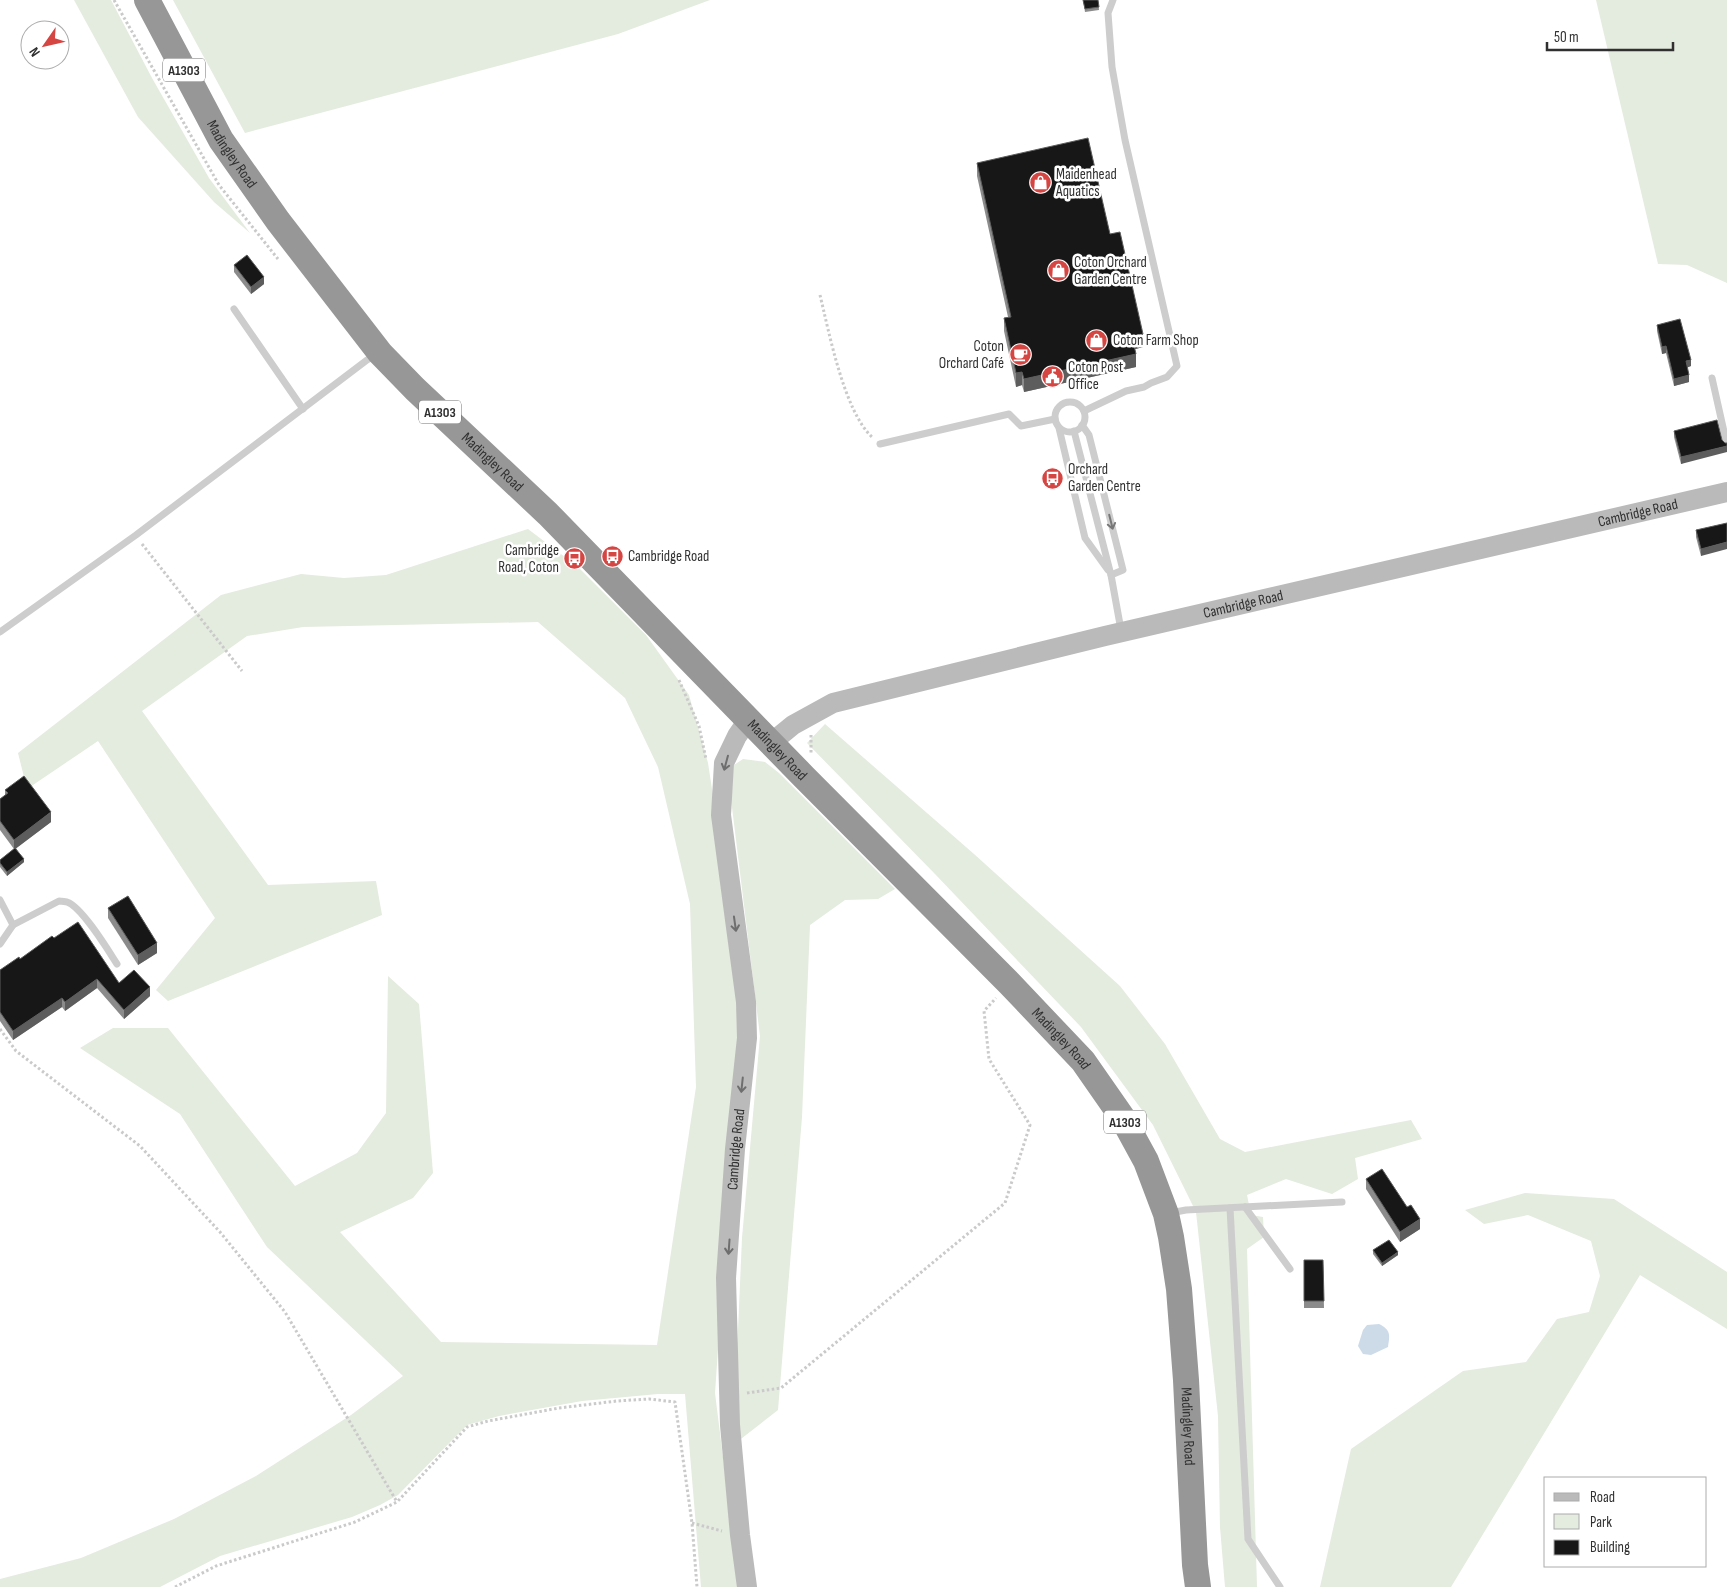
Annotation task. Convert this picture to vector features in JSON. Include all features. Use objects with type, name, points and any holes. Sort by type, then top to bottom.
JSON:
[{"type":"highway","name":"Madingley Road","points":[[147,0],[221,140],[278,221],[380,353],[422,396],[548,514],[748,720],[1009,983],[1083,1061],[1122,1117],[1146,1161],[1166,1214],[1171,1237],[1179,1289],[1198,1587]]},
{"type":"street","name":"Cambridge Road","points":[[771,743],[793,724],[833,702],[1122,632],[1727,492]]},
{"type":"street","name":"Cambridge Road","points":[[747,1587],[738,1517],[730,1425],[726,1278],[735,1149],[747,1038],[746,1002],[721,814],[724,763],[737,736],[748,720]]},
{"type":"lane","points":[[1084,411],[1126,391],[1144,387],[1150,382],[1167,377],[1177,366],[1123,131],[1112,67],[1108,13],[1113,0]]},
{"type":"lane","points":[[234,309],[303,409]]},
{"type":"lane","points":[[0,632],[136,536],[367,360],[380,353]]},
{"type":"lane","points":[[1712,378],[1727,444]]},
{"type":"lane","points":[[1060,428],[1069,432],[1082,425],[1085,416],[1084,411],[1078,404],[1068,401],[1060,405],[1056,409],[1055,418],[1060,428],[1086,538],[1111,575]]},
{"type":"lane","points":[[880,444],[1009,414],[1021,426],[1055,418]]},
{"type":"lane","points":[[1082,425],[1089,436],[1123,570],[1111,575]]},
{"type":"lane","points":[[1074,431],[1111,575],[1122,632]]},
{"type":"lane","points":[[0,900],[13,925]]},
{"type":"lane","points":[[0,944],[13,925],[59,901],[67,902],[78,910],[117,964]]},
{"type":"lane","points":[[1166,1214],[1186,1210],[1342,1202]]},
{"type":"lane","points":[[1245,1207],[1290,1268]]},
{"type":"lane","points":[[1230,1208],[1248,1539],[1280,1587]]},
{"type":"path","points":[[820,295],[840,374],[853,408],[865,431],[880,444]]},
{"type":"path","points":[[136,536],[242,671]]},
{"type":"path","points":[[677,675],[699,726],[708,766]]},
{"type":"path","points":[[811,757],[812,730]]},
{"type":"path","points":[[729,1396],[781,1388],[1005,1203],[1030,1125],[989,1059],[984,1011],[1009,983]]},
{"type":"path","points":[[0,1029],[16,1051],[140,1146],[220,1232],[285,1312],[397,1502]]},
{"type":"path","points":[[175,1587],[216,1566],[355,1522],[397,1502],[467,1427],[488,1421],[559,1408],[649,1399],[675,1402],[692,1523],[697,1587]]},
{"type":"path","points":[[692,1523],[700,1526]]},
{"type":"green space","points":[[74,0],[111,0],[152,78],[209,178],[250,233],[214,202],[138,117]]},
{"type":"green space","points":[[173,0],[710,0],[618,34],[245,133]]},
{"type":"green space","points":[[1596,0],[1727,0],[1727,283],[1687,265],[1658,264]]},
{"type":"green space","points":[[528,529],[578,567],[646,635],[689,695],[708,763],[734,933],[744,1033],[726,1233],[715,1393],[739,1587],[701,1587],[685,1394],[658,1394],[582,1401],[499,1416],[467,1425],[398,1495],[380,1505],[352,1517],[220,1556],[160,1587],[0,1587],[0,1579],[81,1558],[174,1519],[256,1476],[351,1415],[403,1376],[267,1247],[180,1114],[80,1048],[113,1028],[168,1028],[295,1186],[357,1153],[386,1113],[388,976],[419,1004],[433,1173],[413,1198],[340,1232],[441,1342],[657,1345],[696,1087],[690,904],[658,767],[625,698],[538,622],[303,627],[247,636],[142,711],[268,885],[376,881],[382,915],[168,1001],[156,990],[215,918],[98,741],[27,789],[18,753],[221,595],[301,574],[344,578],[386,575]]},
{"type":"green space","points":[[825,724],[974,854],[1120,986],[1165,1044],[1220,1139],[1245,1152],[1411,1120],[1422,1139],[1355,1158],[1358,1179],[1332,1194],[1286,1179],[1247,1195],[1251,1215],[1263,1217],[1264,1237],[1247,1249],[1257,1587],[1225,1587],[1220,1527],[1218,1416],[1196,1212],[1153,1125],[1081,1027],[807,743]]},
{"type":"green space","points":[[743,759],[765,762],[779,773],[895,889],[878,899],[845,900],[810,925],[802,1117],[778,1410],[737,1442],[734,1423],[742,1238],[760,1036],[731,799],[731,767]]},
{"type":"green space","points":[[1525,1193],[1614,1199],[1727,1272],[1727,1329],[1640,1275],[1451,1587],[1320,1587],[1351,1449],[1463,1371],[1526,1362],[1557,1319],[1589,1312],[1600,1276],[1591,1241],[1528,1215],[1484,1224],[1465,1210]]},
{"type":"water","points":[[1379,1324],[1386,1328],[1389,1333],[1388,1347],[1371,1355],[1363,1354],[1358,1346],[1363,1330],[1367,1325]]},
{"type":"building","points":[[1083,0],[1098,0],[1099,7],[1085,9]]},
{"type":"building","points":[[1088,138],[1110,234],[1120,232],[1143,334],[1132,337],[1136,354],[1024,379],[1022,372],[1016,373],[1004,318],[1011,317],[977,163]]},
{"type":"building","points":[[247,255],[264,277],[251,287],[234,265]]},
{"type":"building","points":[[1680,319],[1691,360],[1686,361],[1689,375],[1674,379],[1666,346],[1662,347],[1657,325]]},
{"type":"building","points":[[1717,420],[1722,440],[1727,443],[1727,446],[1681,457],[1674,431]]},
{"type":"building","points":[[1727,523],[1727,542],[1701,549],[1696,530]]},
{"type":"building","points":[[24,776],[51,812],[14,840],[0,821],[0,799],[8,793],[5,790]]},
{"type":"building","points":[[15,848],[24,859],[7,872],[0,863],[0,860]]},
{"type":"building","points":[[128,896],[157,943],[138,955],[108,908]]},
{"type":"building","points":[[78,922],[119,983],[134,970],[150,987],[124,1010],[97,979],[65,1002],[62,998],[13,1031],[0,1012],[0,970],[19,957],[20,959],[52,936],[54,938]]},
{"type":"building","points":[[1382,1169],[1407,1207],[1411,1205],[1420,1219],[1400,1232],[1366,1179]]},
{"type":"building","points":[[1389,1240],[1398,1252],[1382,1263],[1373,1250]]},
{"type":"building","points":[[1304,1260],[1323,1260],[1324,1301],[1304,1301]]},
{"type":"place","name":"Maidenhead Aquatics","points":[[1040,183]]},
{"type":"place","name":"Coton Orchard Garden Centre","points":[[1058,271]]},
{"type":"place","name":"Coton Farm Shop","points":[[1097,340]]},
{"type":"place","name":"Coton Orchard Café","points":[[1020,355]]},
{"type":"place","name":"Coton Post Office","points":[[1052,376]]},
{"type":"place","name":"Orchard Garden Centre","points":[[1052,478]]},
{"type":"place","name":"Cambridge Road","points":[[612,556]]},
{"type":"place","name":"Cambridge Road, Coton","points":[[575,559]]}]
